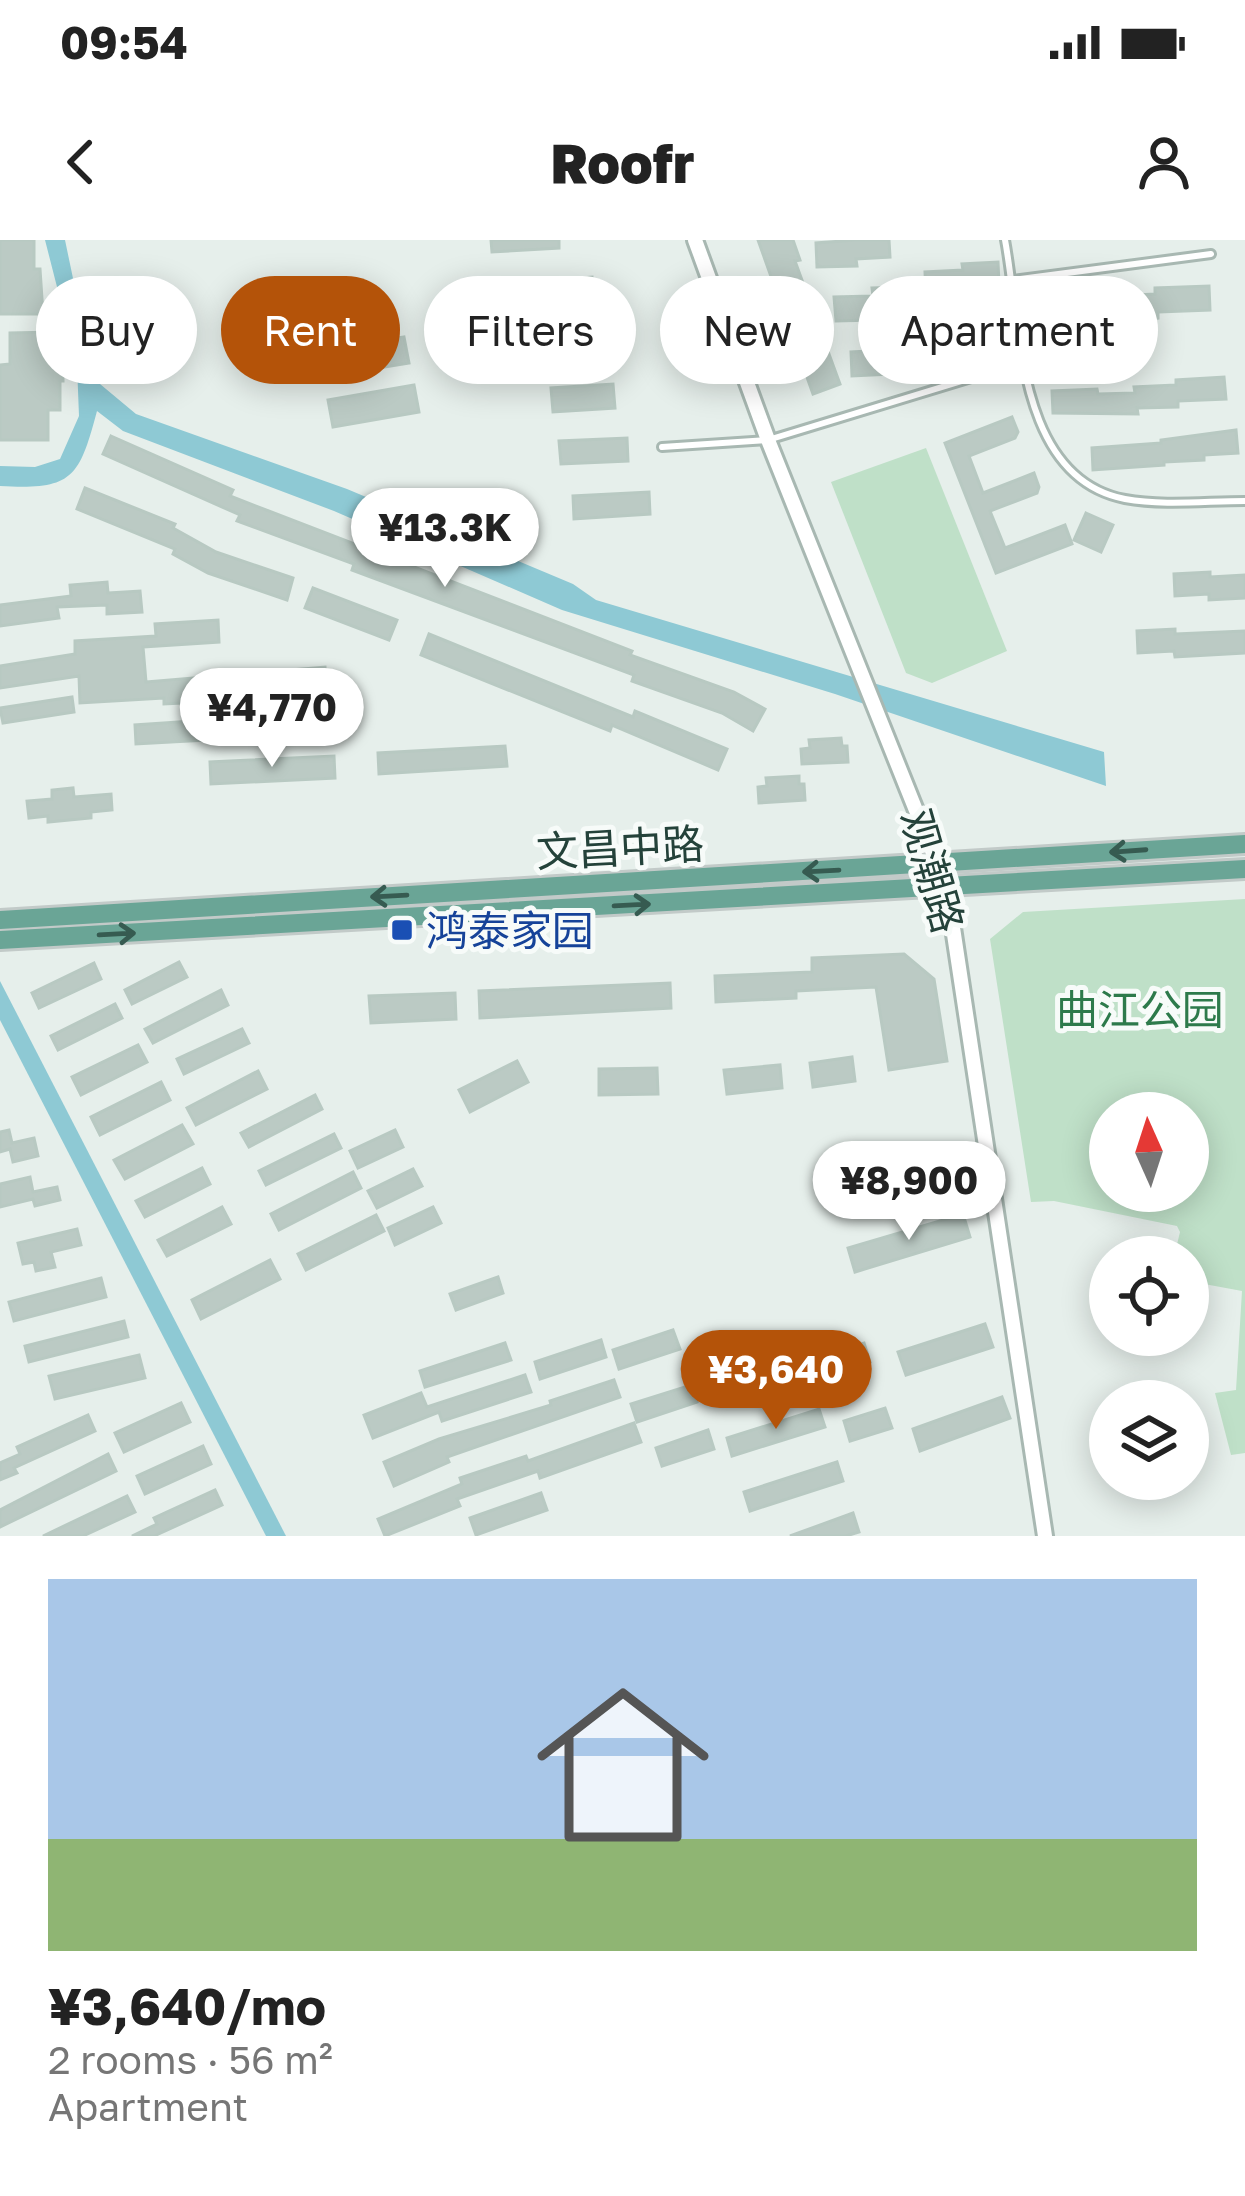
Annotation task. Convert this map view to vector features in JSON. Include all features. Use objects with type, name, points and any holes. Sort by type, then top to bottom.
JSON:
[{"type":"main road","name":"文昌中路","points":[[0,920],[1245,844]]},
{"type":"main road","name":"文昌中路","points":[[0,940],[1245,869]]},
{"type":"street","name":"观潮路","points":[[695,240],[768,440],[947,888],[1045,1536]]},
{"type":"lane","points":[[1005,240],[1012,276]]},
{"type":"lane","points":[[1043,276],[1211,254]]},
{"type":"lane","points":[[662,447],[768,440],[952,384]]},
{"type":"lane","points":[[1027,384],[1041,426],[1060,460],[1083,481],[1119,498],[1151,502],[1245,501]]},
{"type":"green space","points":[[926,448],[1007,651],[932,683],[906,673],[831,482]]},
{"type":"green space","name":"曲江公园","points":[[1245,899],[1245,1453],[1231,1455],[1215,1393],[1236,1390],[1242,1291],[1209,1285],[1209,1236],[1179,1236],[1177,1226],[1108,1212],[1209,1212],[1209,1092],[1089,1092],[1089,1208],[1031,1202],[990,939],[1023,912]]},
{"type":"water","points":[[45,240],[65,240],[73,276],[54,276]]},
{"type":"water","points":[[78,384],[100,384],[136,414],[347,489],[573,584],[596,600],[1104,752],[1106,786],[835,694],[562,610],[334,511],[123,431],[97,411],[84,452],[69,476],[43,486],[0,486],[0,466],[35,467],[60,459],[79,416]]},
{"type":"water","points":[[0,981],[286,1536],[266,1536],[0,1020]]},
{"type":"building","points":[[0,240],[34,240],[34,269],[40,269],[40,276],[36,276],[36,314],[0,314]]},
{"type":"building","points":[[491,240],[559,240],[559,248],[492,252]]},
{"type":"building","points":[[758,240],[793,240],[800,276],[771,276]]},
{"type":"building","points":[[889,240],[890,257],[856,259],[857,266],[817,267],[816,243]]},
{"type":"building","points":[[998,262],[999,276],[925,276],[925,272],[963,270],[962,264]]},
{"type":"building","points":[[1209,286],[1210,310],[1158,312],[1158,288]]},
{"type":"building","points":[[858,296],[858,320],[836,321],[834,297]]},
{"type":"building","points":[[36,332],[36,384],[60,384],[60,410],[48,410],[48,440],[0,440],[0,365],[10,364],[10,333]]},
{"type":"building","points":[[404,337],[409,363],[400,364],[400,338]]},
{"type":"building","points":[[851,352],[858,352],[858,376],[852,376]]},
{"type":"building","points":[[834,368],[840,384],[813,394],[809,384],[834,384]]},
{"type":"building","points":[[1224,377],[1226,399],[1178,401],[1178,407],[1137,408],[1138,414],[1053,413],[1052,391],[1135,393],[1134,387]]},
{"type":"building","points":[[613,384],[615,408],[553,412],[551,388]]},
{"type":"building","points":[[414,385],[419,412],[333,427],[328,400]]},
{"type":"building","points":[[1012,417],[1018,432],[1015,438],[969,456],[983,493],[1034,473],[1037,493],[990,511],[1005,548],[1065,525],[1072,544],[996,573],[945,443]]},
{"type":"building","points":[[1236,430],[1238,453],[1093,470],[1092,448]]},
{"type":"building","points":[[111,436],[233,490],[230,496],[632,651],[630,655],[734,692],[765,709],[753,731],[722,713],[632,681],[634,675],[352,570],[354,564],[237,521],[240,515],[103,454]]},
{"type":"building","points":[[627,438],[628,461],[561,464],[559,441]]},
{"type":"building","points":[[85,488],[175,524],[173,528],[216,552],[293,578],[287,600],[208,573],[173,554],[175,549],[77,509]]},
{"type":"building","points":[[649,492],[650,514],[574,519],[573,496]]},
{"type":"building","points":[[1086,513],[1113,525],[1101,552],[1074,540]]},
{"type":"building","points":[[1210,572],[1210,577],[1245,575],[1245,598],[1175,596],[1174,574]]},
{"type":"building","points":[[107,582],[108,593],[140,591],[142,612],[107,614],[107,605],[57,607],[59,618],[0,626],[0,605],[71,596],[70,585]]},
{"type":"building","points":[[313,588],[397,620],[389,640],[305,608]]},
{"type":"building","points":[[218,620],[219,642],[143,647],[146,682],[325,667],[326,689],[241,693],[242,700],[164,704],[164,698],[80,703],[79,676],[0,688],[0,666],[75,654],[75,641],[156,636],[155,624]]},
{"type":"building","points":[[1175,629],[1175,634],[1245,631],[1245,653],[1175,657],[1174,651],[1138,653],[1137,631]]},
{"type":"building","points":[[429,634],[633,717],[635,711],[727,749],[718,770],[612,725],[610,731],[421,655]]},
{"type":"building","points":[[72,697],[74,712],[3,723],[0,708]]},
{"type":"building","points":[[222,719],[224,739],[136,744],[135,725]]},
{"type":"building","points":[[841,738],[848,762],[802,764],[801,749],[810,748],[809,740]]},
{"type":"building","points":[[505,746],[507,766],[379,774],[378,753]]},
{"type":"building","points":[[334,756],[335,778],[211,784],[210,762]]},
{"type":"building","points":[[799,776],[805,800],[759,803],[758,787],[767,786],[766,778]]},
{"type":"building","points":[[73,788],[74,797],[111,794],[112,810],[91,812],[91,818],[48,822],[48,816],[29,818],[27,801],[52,799],[52,790]]},
{"type":"building","points":[[904,954],[934,979],[947,1061],[889,1070],[876,987],[716,1002],[715,976],[812,972],[812,958]]},
{"type":"building","points":[[179,962],[187,977],[132,1004],[125,990]]},
{"type":"building","points":[[94,963],[101,979],[39,1008],[32,993]]},
{"type":"building","points":[[670,983],[671,1008],[480,1018],[479,991]]},
{"type":"building","points":[[221,990],[228,1005],[153,1043],[145,1029]]},
{"type":"building","points":[[455,993],[456,1019],[371,1023],[369,996]]},
{"type":"building","points":[[115,1004],[122,1018],[58,1050],[51,1036]]},
{"type":"building","points":[[242,1029],[249,1043],[184,1074],[177,1059]]},
{"type":"building","points":[[138,1045],[147,1062],[81,1095],[72,1077]]},
{"type":"building","points":[[852,1057],[855,1081],[813,1087],[810,1063]]},
{"type":"building","points":[[517,1061],[528,1082],[470,1112],[459,1090]]},
{"type":"building","points":[[780,1065],[782,1088],[727,1094],[724,1070]]},
{"type":"building","points":[[657,1068],[658,1094],[599,1095],[599,1069]]},
{"type":"building","points":[[258,1071],[267,1089],[196,1125],[187,1108]]},
{"type":"building","points":[[161,1082],[170,1100],[100,1135],[91,1117]]},
{"type":"building","points":[[315,1095],[322,1109],[249,1147],[241,1133]]},
{"type":"building","points":[[182,1125],[193,1144],[125,1179],[114,1160]]},
{"type":"building","points":[[9,1130],[12,1143],[34,1138],[38,1156],[13,1162],[10,1149],[0,1152],[0,1132]]},
{"type":"building","points":[[395,1130],[403,1147],[358,1168],[350,1151]]},
{"type":"building","points":[[334,1134],[341,1148],[266,1185],[259,1171]]},
{"type":"building","points":[[202,1168],[210,1184],[145,1217],[136,1201]]},
{"type":"building","points":[[413,1169],[422,1186],[377,1208],[368,1191]]},
{"type":"building","points":[[353,1172],[361,1188],[279,1230],[271,1214]]},
{"type":"building","points":[[30,1177],[33,1192],[57,1187],[60,1200],[35,1206],[33,1199],[0,1207],[0,1184]]},
{"type":"building","points":[[222,1207],[231,1224],[167,1256],[158,1240]]},
{"type":"building","points":[[433,1207],[441,1223],[395,1245],[388,1228]]},
{"type":"building","points":[[963,1214],[970,1237],[855,1272],[848,1248]]},
{"type":"building","points":[[376,1215],[384,1231],[306,1270],[298,1254]]},
{"type":"building","points":[[77,1229],[81,1245],[51,1252],[55,1267],[36,1271],[34,1262],[23,1264],[18,1243]]},
{"type":"building","points":[[270,1260],[280,1279],[201,1319],[192,1300]]},
{"type":"building","points":[[498,1277],[503,1293],[456,1310],[450,1294]]},
{"type":"building","points":[[101,1278],[106,1297],[14,1321],[9,1302]]},
{"type":"building","points":[[124,1321],[128,1337],[29,1362],[25,1346]]},
{"type":"building","points":[[985,1324],[993,1347],[906,1375],[898,1352]]},
{"type":"building","points":[[673,1330],[680,1349],[619,1369],[613,1350]]},
{"type":"building","points":[[601,1340],[606,1357],[540,1379],[535,1362]]},
{"type":"building","points":[[505,1343],[511,1360],[425,1387],[420,1371]]},
{"type":"building","points":[[864,1343],[870,1362],[830,1375],[824,1355]]},
{"type":"building","points":[[139,1355],[145,1378],[55,1399],[49,1376]]},
{"type":"building","points":[[525,1375],[531,1392],[442,1421],[439,1412],[373,1438],[364,1415],[421,1393],[427,1407]]},
{"type":"building","points":[[614,1380],[620,1397],[447,1457],[449,1462],[394,1486],[384,1462]]},
{"type":"building","points":[[691,1385],[697,1402],[637,1422],[631,1404]]},
{"type":"building","points":[[1002,1397],[1010,1418],[920,1451],[913,1429]]},
{"type":"building","points":[[181,1403],[190,1422],[124,1452],[115,1433]]},
{"type":"building","points":[[885,1408],[892,1428],[850,1441],[844,1421]]},
{"type":"building","points":[[819,1409],[825,1427],[732,1456],[727,1438]]},
{"type":"building","points":[[88,1415],[95,1431],[14,1468],[17,1473],[0,1480],[0,1463],[20,1454],[17,1447]]},
{"type":"building","points":[[634,1423],[641,1442],[540,1478],[538,1471],[457,1499],[460,1506],[385,1536],[378,1519],[462,1484],[460,1478],[526,1456],[528,1461]]},
{"type":"building","points":[[708,1430],[714,1449],[662,1466],[656,1448]]},
{"type":"building","points":[[203,1446],[211,1464],[145,1494],[137,1476]]},
{"type":"building","points":[[108,1454],[116,1471],[0,1527],[0,1510]]},
{"type":"building","points":[[837,1462],[843,1481],[750,1511],[744,1492]]},
{"type":"building","points":[[215,1490],[222,1505],[154,1536],[132,1536],[157,1524],[154,1518]]},
{"type":"building","points":[[541,1493],[547,1510],[476,1535],[470,1518]]},
{"type":"building","points":[[127,1496],[135,1512],[83,1536],[43,1536]]},
{"type":"building","points":[[853,1513],[859,1532],[790,1536]]},
{"type":"place","name":"鸿泰家园","points":[[402,930]]}]
